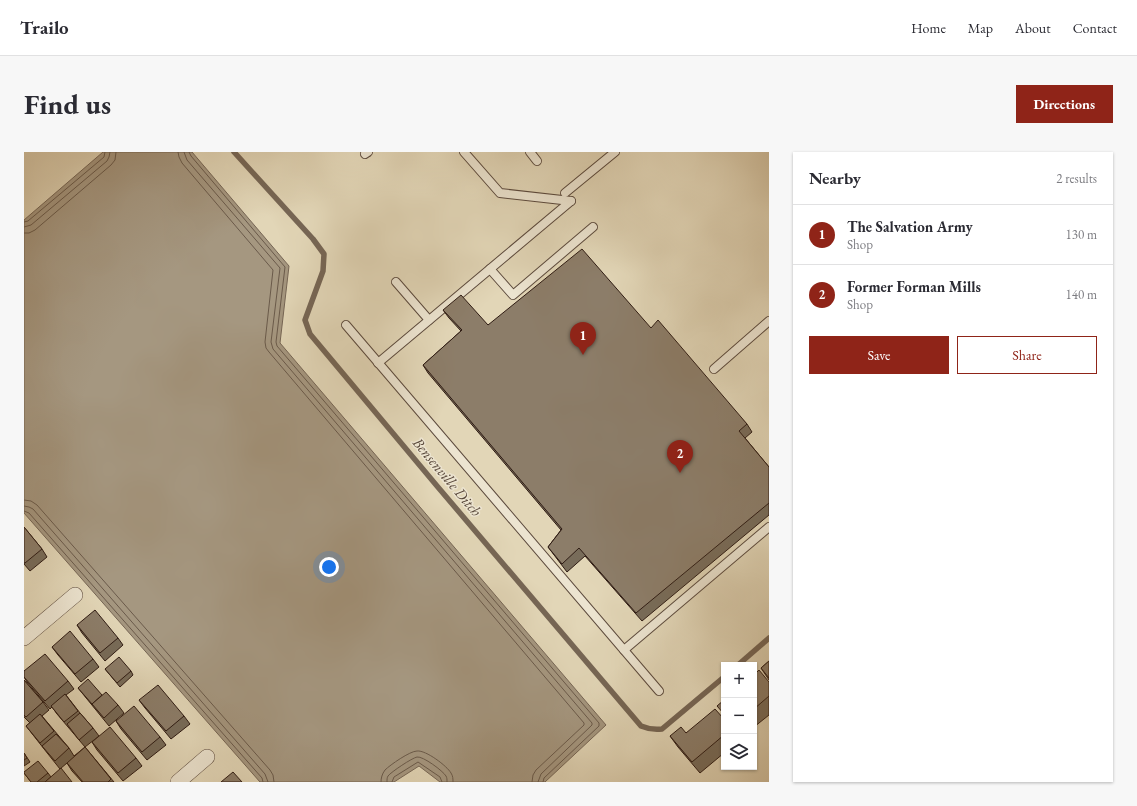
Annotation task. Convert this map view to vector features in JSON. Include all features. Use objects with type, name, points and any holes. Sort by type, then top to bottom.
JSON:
[{"type":"street","points":[[24,638],[75,595]]},
{"type":"street","points":[[178,782],[207,757]]},
{"type":"lane","points":[[378,363],[571,201],[500,193],[464,152]]},
{"type":"lane","points":[[530,152],[537,161]]},
{"type":"lane","points":[[565,193],[615,152]]},
{"type":"lane","points":[[490,269],[513,295],[593,227]]},
{"type":"lane","points":[[396,282],[429,320]]},
{"type":"lane","points":[[714,369],[769,321]]},
{"type":"lane","points":[[346,325],[659,691]]},
{"type":"lane","points":[[624,650],[769,527]]},
{"type":"water","points":[[103,152],[192,152],[289,266],[280,343],[606,725],[545,782],[440,782],[419,766],[394,782],[260,782],[24,513],[24,220]]},
{"type":"building","points":[[582,249],[651,328],[658,320],[747,424],[739,431],[769,467],[769,503],[636,613],[579,548],[562,564],[548,547],[562,529],[423,365],[462,330],[443,310],[461,295],[488,325]]},
{"type":"building","points":[[24,527],[42,549],[25,563],[24,563]]},
{"type":"building","points":[[95,610],[118,638],[100,653],[77,625]]},
{"type":"building","points":[[70,631],[93,659],[75,674],[52,647]]},
{"type":"building","points":[[45,654],[68,681],[45,701],[24,677],[24,671]]},
{"type":"building","points":[[119,657],[131,671],[117,683],[105,669]]},
{"type":"building","points":[[769,661],[769,678],[761,668]]},
{"type":"building","points":[[759,670],[769,682],[769,696],[757,706],[757,698],[757,672]]},
{"type":"building","points":[[88,679],[102,695],[92,704],[78,688]]},
{"type":"building","points":[[24,680],[43,702],[26,717],[24,715]]},
{"type":"building","points":[[158,685],[184,716],[166,731],[139,700]]},
{"type":"building","points":[[106,692],[118,705],[104,718],[92,704]]},
{"type":"building","points":[[65,694],[78,711],[64,722],[51,706]]},
{"type":"building","points":[[721,703],[721,711],[717,706]]},
{"type":"building","points":[[134,706],[160,737],[142,752],[116,721]]},
{"type":"building","points":[[715,709],[721,716],[721,738],[692,762],[670,736],[681,727],[686,733]]},
{"type":"building","points":[[80,713],[93,728],[79,740],[67,724]]},
{"type":"building","points":[[40,714],[54,731],[40,743],[26,726]]},
{"type":"building","points":[[110,727],[136,758],[118,773],[92,742]]},
{"type":"building","points":[[56,734],[69,748],[55,761],[42,746]]},
{"type":"building","points":[[85,747],[111,779],[108,782],[83,782],[67,763]]},
{"type":"building","points":[[24,753],[27,758],[24,760]]},
{"type":"building","points":[[38,761],[48,773],[37,782],[31,782],[24,772]]},
{"type":"building","points":[[61,768],[72,782],[45,782]]},
{"type":"building","points":[[233,772],[242,782],[221,782]]},
{"type":"waterway","name":"Bensenville Ditch","points":[[234,152],[313,239],[324,254],[323,271],[305,320],[310,334],[641,726],[651,729],[662,729],[721,680]]},
{"type":"waterway","name":"Bensenville Ditch","points":[[741,662],[769,638]]},
{"type":"place","name":"The Salvation Army","points":[[583,355]]},
{"type":"place","name":"Former Forman Mills","points":[[680,473]]}]
